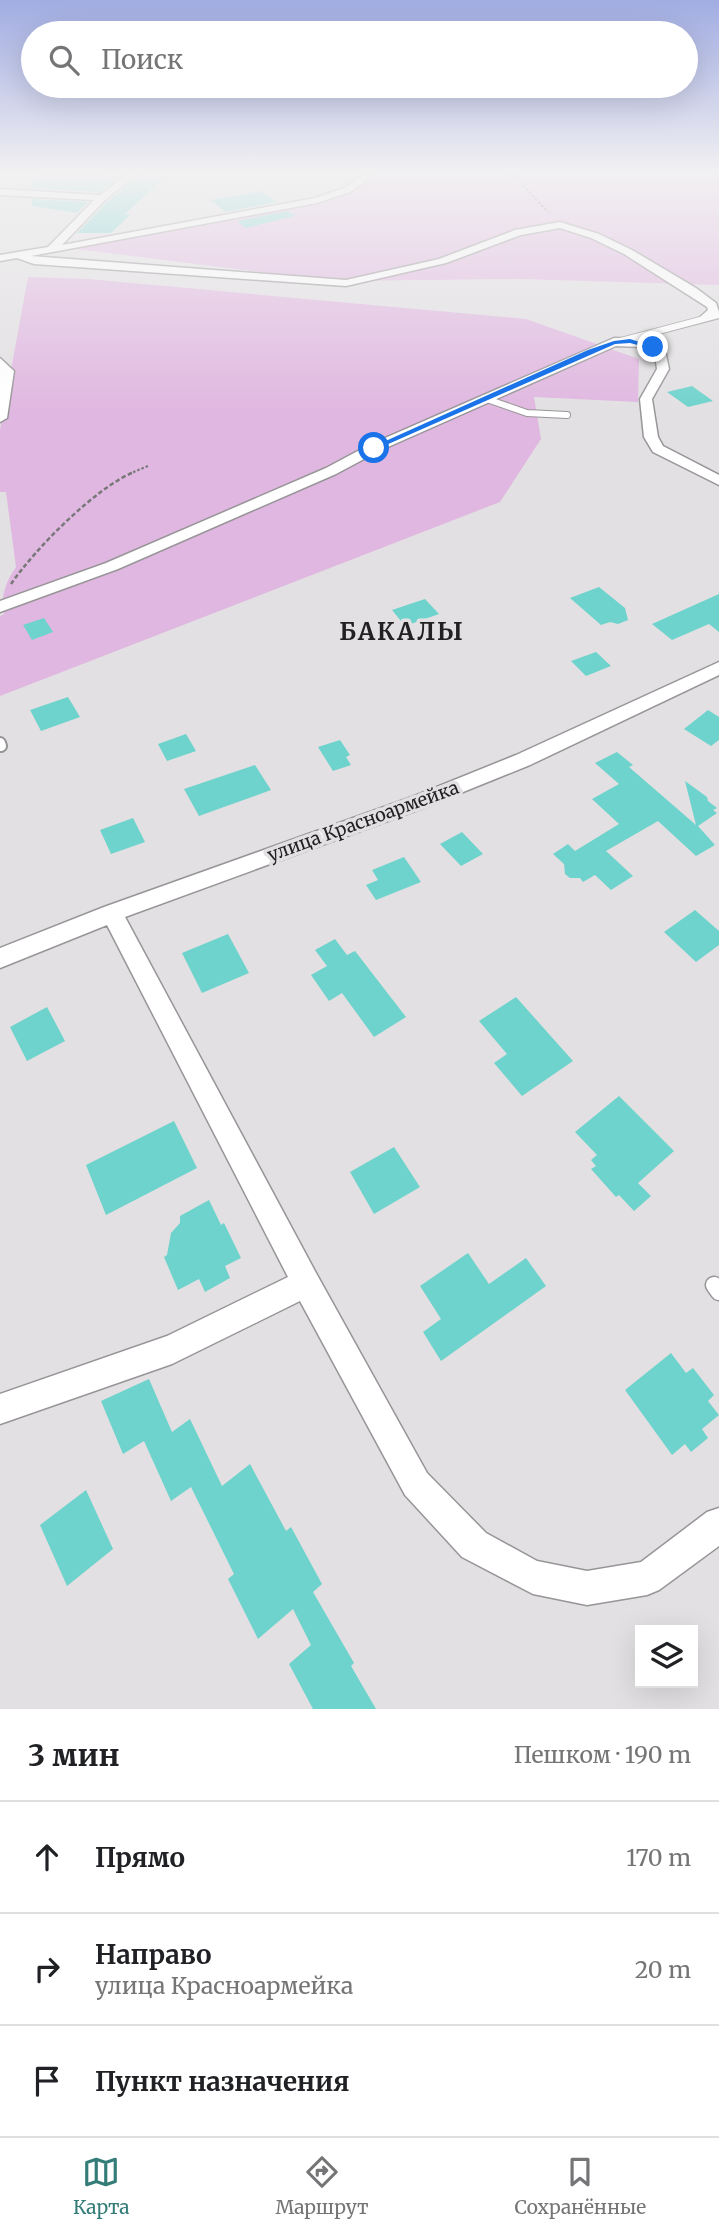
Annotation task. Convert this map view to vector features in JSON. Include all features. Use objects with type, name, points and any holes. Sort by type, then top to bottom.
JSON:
[{"type":"street","points":[[0,258],[38,253]]},
{"type":"street","points":[[20,256],[34,261],[346,283],[442,261],[464,253]]},
{"type":"street","points":[[625,253],[692,290],[712,305],[714,311],[705,318]]},
{"type":"street","points":[[0,607],[124,561],[331,471],[374,448],[614,342],[643,343],[661,354],[663,369],[646,399],[651,437],[658,449],[719,481]]},
{"type":"street","points":[[0,362],[8,371],[0,418]]},
{"type":"street","name":"улица Красноармейка","points":[[0,958],[112,913],[419,802],[523,760],[719,668]]},
{"type":"street","points":[[112,913],[306,1283],[416,1484],[474,1545],[533,1577],[587,1588],[647,1578],[719,1524]]},
{"type":"street","points":[[0,1409],[172,1349],[306,1283]]},
{"type":"lane","points":[[614,342],[719,315]]},
{"type":"lane","points":[[484,398],[527,414],[567,415]]},
{"type":"path","points":[[8,589],[22,568],[100,490],[148,466]]},
{"type":"shaded area","points":[[106,253],[719,253],[719,285],[520,279],[333,281]]},
{"type":"shaded area","points":[[28,277],[88,279],[526,319],[639,359],[638,402],[534,397],[541,439],[500,502],[0,696],[0,616],[4,614],[5,589],[16,567],[6,492],[0,492],[0,430]]},
{"type":"building","points":[[692,386],[713,401],[688,407],[667,392]]},
{"type":"building","points":[[599,587],[625,608],[628,620],[618,624],[610,622],[601,625],[570,598]]},
{"type":"building","points":[[719,594],[719,632],[709,624],[672,640],[652,624]]},
{"type":"building","points":[[425,599],[439,614],[405,626],[392,610]]},
{"type":"building","points":[[44,618],[53,632],[32,640],[23,625]]},
{"type":"building","points":[[596,652],[611,666],[586,676],[571,661]]},
{"type":"building","points":[[68,697],[80,717],[41,731],[30,710]]},
{"type":"building","points":[[708,710],[719,717],[719,740],[711,746],[684,729]]},
{"type":"building","points":[[186,734],[196,751],[167,761],[158,744]]},
{"type":"building","points":[[340,740],[350,755],[346,757],[351,765],[333,771],[318,747]]},
{"type":"building","points":[[617,752],[633,765],[629,767],[696,825],[685,781],[707,797],[717,808],[713,810],[717,813],[698,826],[715,845],[696,856],[658,821],[606,851],[633,876],[611,890],[595,875],[583,882],[580,878],[570,878],[565,874],[564,864],[553,854],[568,844],[575,851],[619,824],[592,799],[619,784],[595,763]]},
{"type":"building","points":[[255,765],[271,790],[199,816],[184,789]]},
{"type":"building","points":[[133,818],[145,842],[111,854],[100,830]]},
{"type":"building","points":[[462,832],[483,854],[461,866],[440,844]]},
{"type":"building","points":[[404,857],[421,882],[376,900],[366,885],[378,880],[372,870]]},
{"type":"building","points":[[695,910],[719,931],[719,945],[696,962],[664,932]]},
{"type":"building","points":[[228,934],[249,973],[202,993],[182,953]]},
{"type":"building","points":[[335,939],[347,955],[355,951],[406,1017],[374,1037],[342,993],[329,1001],[311,975],[327,966],[315,950]]},
{"type":"building","points":[[516,997],[573,1061],[522,1096],[494,1063],[507,1054],[479,1021]]},
{"type":"building","points":[[47,1007],[65,1041],[27,1061],[10,1027]]},
{"type":"building","points":[[619,1096],[674,1151],[638,1183],[651,1196],[634,1211],[619,1195],[616,1197],[591,1169],[596,1166],[591,1160],[597,1155],[575,1132]]},
{"type":"building","points":[[174,1121],[197,1168],[106,1215],[86,1165]]},
{"type":"building","points":[[394,1147],[420,1187],[374,1214],[350,1172]]},
{"type":"building","points":[[209,1200],[241,1258],[225,1266],[230,1278],[205,1292],[199,1279],[178,1290],[164,1257],[167,1255],[171,1233],[180,1223],[180,1216]]},
{"type":"building","points":[[468,1253],[489,1284],[526,1258],[546,1286],[441,1361],[423,1332],[441,1319],[420,1286]]},
{"type":"building","points":[[671,1353],[686,1373],[693,1368],[714,1395],[708,1401],[719,1415],[702,1429],[708,1438],[691,1452],[685,1444],[672,1455],[625,1390]]},
{"type":"building","points":[[149,1379],[172,1432],[190,1419],[222,1486],[250,1464],[286,1531],[291,1527],[322,1584],[313,1592],[354,1663],[351,1666],[376,1709],[313,1709],[289,1664],[311,1645],[293,1609],[258,1639],[228,1579],[234,1574],[191,1487],[171,1501],[144,1441],[123,1454],[101,1401]]},
{"type":"building","points":[[86,1490],[113,1549],[67,1586],[40,1525]]},
{"type":"district","name":"БАКАЛЫ","points":[[402,631]]},
{"type":"route","points":[[374,448],[614,342],[630,341],[653,347]]}]
